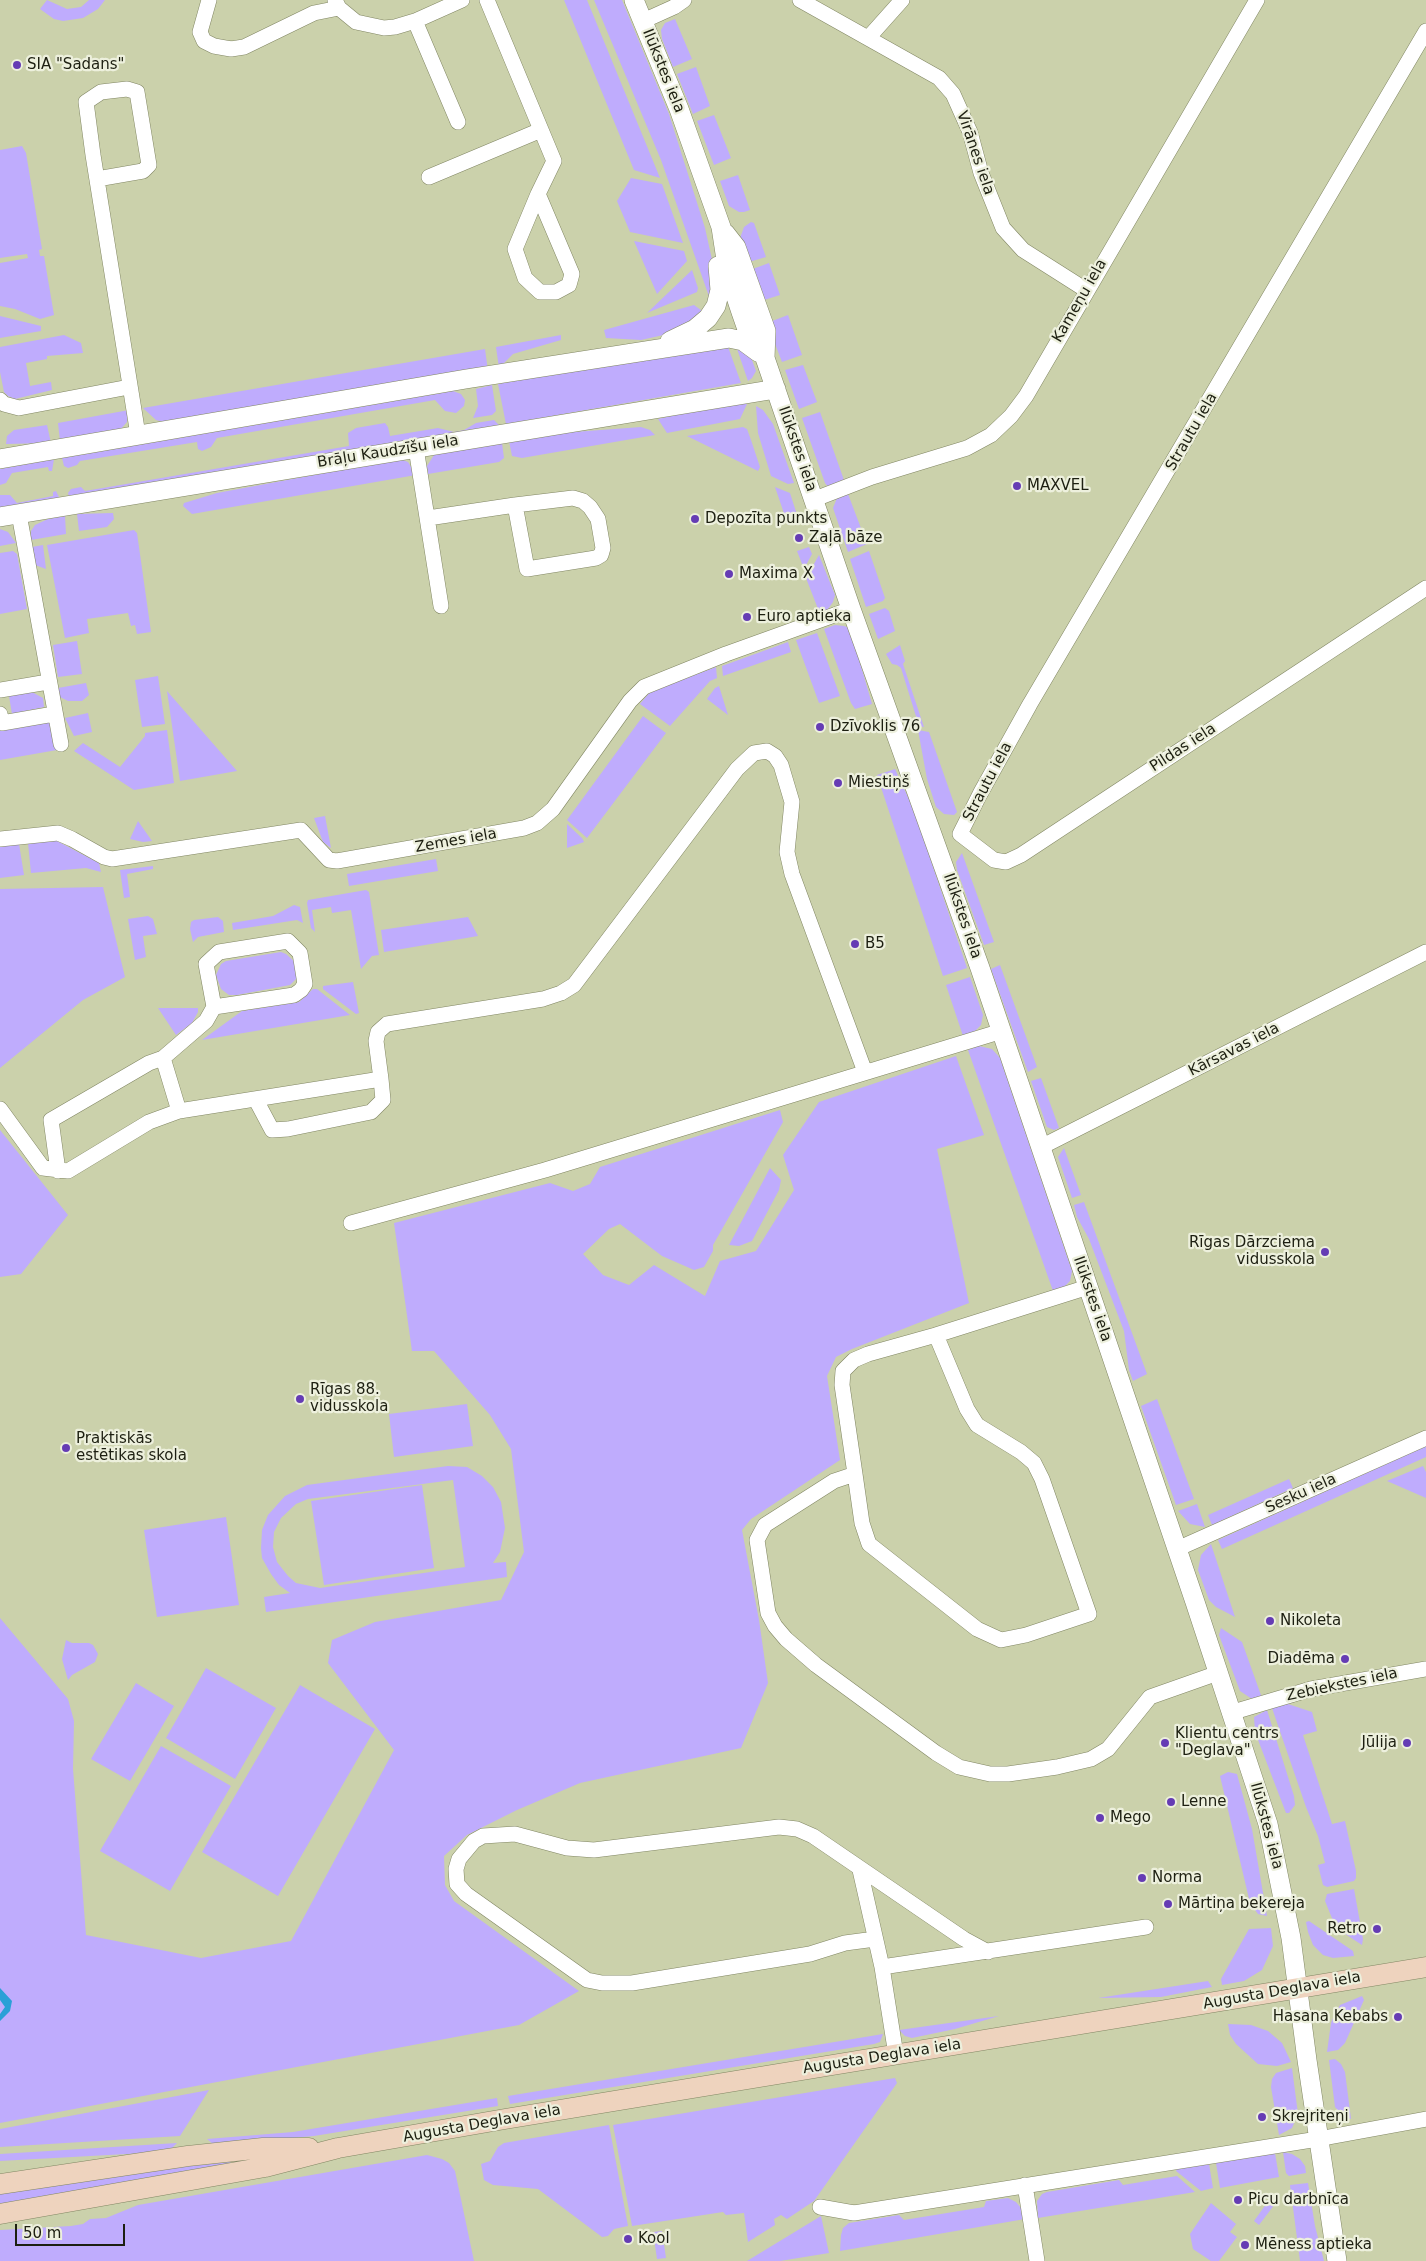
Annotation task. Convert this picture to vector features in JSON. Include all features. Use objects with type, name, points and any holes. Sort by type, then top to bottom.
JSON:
[{"type":"main road","name":"Augusta Deglava iela","points":[[0,2214],[265,2167],[338,2148],[1426,1967]]},
{"type":"main road","name":"Augusta Deglava iela","points":[[0,2184],[188,2156],[263,2148],[338,2148]]},
{"type":"street","points":[[208,0],[200,32],[204,41],[214,46],[231,49],[244,47],[337,4],[356,22],[368,26],[395,27],[415,21],[462,0]]},
{"type":"street","points":[[487,0],[554,161],[538,194],[515,249],[525,278],[540,292],[556,292],[569,285],[572,274],[538,194]]},
{"type":"street","name":"Ilūkstes iela","points":[[634,0],[679,108],[721,227],[728,273],[739,307],[749,335],[765,358],[1002,1031],[1268,1824],[1288,1918],[1337,2261]]},
{"type":"street","points":[[643,21],[674,7],[684,0]]},
{"type":"street","name":"Virānes iela","points":[[800,0],[932,73],[953,94],[970,132],[981,173],[1003,228],[1023,250],[1086,290]]},
{"type":"street","points":[[869,37],[902,0]]},
{"type":"street","name":"Kameņu iela","points":[[815,499],[872,477],[967,448],[991,435],[1020,406],[1086,290],[1258,0]]},
{"type":"street","points":[[415,21],[458,122]]},
{"type":"street","name":"Strautu iela","points":[[960,834],[1030,704],[1426,31]]},
{"type":"street","points":[[97,179],[143,170],[149,165],[137,92],[127,89],[101,92],[86,102],[97,179],[129,387],[138,435]]},
{"type":"street","points":[[429,177],[541,130]]},
{"type":"street","points":[[650,349],[695,329],[708,318],[716,306],[720,290],[717,256],[721,227]]},
{"type":"street","points":[[0,459],[650,349],[729,338],[743,341],[765,358]]},
{"type":"street","points":[[0,400],[4,404],[19,408],[129,387]]},
{"type":"street","name":"Brāļu Kaudzīšu iela","points":[[0,517],[776,389]]},
{"type":"street","points":[[416,448],[440,606]]},
{"type":"street","points":[[428,518],[515,505],[573,498],[583,501],[590,507],[598,519],[603,548],[601,555],[596,558],[527,569],[515,505]]},
{"type":"street","points":[[19,514],[48,682],[61,744]]},
{"type":"street","name":"Pildas iela","points":[[960,834],[994,860],[1006,862],[1021,856],[1426,588]]},
{"type":"street","name":"Zemes iela","points":[[0,839],[58,833],[104,857],[112,859],[301,830],[329,860],[337,861],[524,828],[537,823],[553,810],[630,702],[644,687],[726,654],[852,609]]},
{"type":"street","points":[[0,690],[48,682]]},
{"type":"street","points":[[0,714],[2,723],[54,714]]},
{"type":"street","points":[[256,1100],[272,1130],[288,1129],[371,1112],[384,1100],[376,1041],[378,1032],[388,1024],[543,999],[561,993],[574,985],[737,769],[754,753],[767,751],[775,756],[781,765],[792,802],[787,852],[792,874],[865,1072]]},
{"type":"street","points":[[936,843],[960,834]]},
{"type":"street","points":[[58,1171],[51,1120],[149,1063],[163,1058],[206,1021],[214,1008],[206,964],[219,952],[288,941],[300,953],[305,984],[294,995],[214,1008]]},
{"type":"street","name":"Kārsavas iela","points":[[1041,1147],[1426,952]]},
{"type":"street","points":[[351,1223],[554,1168],[1002,1031]]},
{"type":"street","points":[[163,1058],[179,1112]]},
{"type":"street","points":[[0,1109],[43,1168],[68,1171],[149,1122],[179,1112],[381,1079]]},
{"type":"street","points":[[936,1335],[967,1409],[977,1425],[1034,1462],[1042,1479],[1088,1614],[1026,1635],[1001,1640],[977,1629],[869,1544],[862,1523],[842,1385],[843,1371],[854,1360],[868,1354],[936,1335],[1088,1287]]},
{"type":"street","name":"Sesku iela","points":[[1177,1549],[1426,1438]]},
{"type":"street","points":[[855,1474],[834,1481],[765,1525],[757,1540],[768,1613],[775,1626],[786,1639],[816,1665],[936,1754],[959,1767],[990,1774],[1008,1774],[1057,1767],[1091,1759],[1108,1749],[1150,1697],[1218,1674]]},
{"type":"street","name":"Zebiekstes iela","points":[[1230,1713],[1311,1688],[1426,1669]]},
{"type":"street","points":[[876,1939],[845,1943],[810,1954],[660,1979],[632,1983],[602,1983],[587,1980],[576,1973],[466,1894],[457,1884],[456,1869],[459,1859],[474,1841],[483,1836],[515,1834],[567,1848],[594,1850],[779,1827],[796,1829],[813,1836],[860,1870],[964,1939],[988,1952]]},
{"type":"street","points":[[860,1870],[882,1967],[896,2055]]},
{"type":"street","points":[[882,1967],[1146,1927]]},
{"type":"street","points":[[820,2207],[854,2213],[1426,2119]]},
{"type":"street","points":[[1025,2185],[1037,2261]]},
{"type":"shaded area","points":[[47,0],[67,9],[81,7],[89,0],[105,0],[98,9],[83,18],[63,21],[54,19],[40,9]]},
{"type":"shaded area","points":[[564,0],[587,0],[660,178],[634,170]]},
{"type":"shaded area","points":[[594,0],[622,0],[669,114],[705,228],[717,282],[711,302],[661,160]]},
{"type":"shaded area","points":[[675,19],[692,59],[673,67],[662,39],[661,30],[665,23]]},
{"type":"shaded area","points":[[696,67],[710,106],[693,114],[677,74]]},
{"type":"shaded area","points":[[714,115],[731,158],[714,165],[697,121]]},
{"type":"shaded area","points":[[22,146],[26,153],[42,249],[39,250],[40,256],[44,256],[54,315],[40,319],[15,309],[0,306],[0,263],[28,258],[27,254],[0,258],[0,150]]},
{"type":"shaded area","points":[[738,175],[750,210],[744,212],[739,212],[729,206],[720,181]]},
{"type":"shaded area","points":[[631,178],[662,184],[683,243],[630,232],[617,201]]},
{"type":"shaded area","points":[[751,222],[754,223],[766,257],[749,262],[740,238],[744,227]]},
{"type":"shaded area","points":[[634,241],[684,251],[687,261],[657,294]]},
{"type":"shaded area","points":[[769,263],[780,295],[761,301],[750,270]]},
{"type":"shaded area","points":[[692,270],[698,288],[697,292],[647,313]]},
{"type":"shaded area","points":[[694,305],[705,313],[677,332],[641,340],[606,338],[604,330]]},
{"type":"shaded area","points":[[788,315],[802,355],[782,362],[767,323]]},
{"type":"shaded area","points":[[0,316],[41,326],[41,331],[0,338]]},
{"type":"shaded area","points":[[64,335],[81,343],[83,353],[47,356],[47,359],[26,363],[30,386],[51,382],[52,390],[15,399],[8,396],[4,392],[0,372],[0,347]]},
{"type":"shaded area","points":[[561,335],[561,340],[513,354],[499,368],[496,347]]},
{"type":"shaded area","points":[[727,344],[741,383],[506,424],[498,384]]},
{"type":"shaded area","points":[[736,346],[747,352],[756,371],[748,381]]},
{"type":"shaded area","points":[[485,349],[488,371],[167,423],[156,420],[143,408]]},
{"type":"shaded area","points":[[803,365],[817,402],[799,409],[785,370]]},
{"type":"shaded area","points":[[492,385],[496,411],[492,415],[473,418],[478,406],[476,389]]},
{"type":"shaded area","points":[[453,391],[461,394],[465,400],[464,406],[456,413],[445,411],[435,400],[217,438],[211,447],[202,451],[198,449],[197,442],[80,461],[77,465],[68,468],[64,466],[62,458]]},
{"type":"shaded area","points":[[734,402],[747,404],[740,419],[667,433],[658,419]]},
{"type":"shaded area","points":[[756,406],[763,410],[773,424],[794,483],[788,484],[771,476],[758,433]]},
{"type":"shaded area","points":[[129,410],[127,422],[120,430],[60,441],[58,423]]},
{"type":"shaded area","points":[[820,412],[845,483],[828,487],[802,418]]},
{"type":"shaded area","points":[[494,420],[499,425],[70,499],[68,493],[71,489],[81,487],[85,491],[349,446],[348,433],[356,428],[385,423],[390,436],[438,428],[454,432],[464,430],[476,423]]},
{"type":"shaded area","points":[[47,425],[51,443],[6,444],[7,436],[14,430]]},
{"type":"shaded area","points":[[641,427],[650,430],[655,435],[522,458],[512,456],[509,441],[547,434]]},
{"type":"shaded area","points":[[743,427],[747,429],[751,440],[760,467],[758,471],[687,436]]},
{"type":"shaded area","points":[[502,443],[504,458],[499,462],[428,474],[427,466],[434,455],[442,452]]},
{"type":"shaded area","points":[[54,459],[52,471],[49,471],[48,467],[12,473],[6,483],[0,485],[0,469]]},
{"type":"shaded area","points":[[400,459],[408,462],[416,475],[192,514],[183,506],[184,503],[217,493]]},
{"type":"shaded area","points":[[775,487],[790,493],[799,521],[788,525]]},
{"type":"shaded area","points":[[56,491],[61,501],[0,511],[0,495],[10,495],[17,503],[53,496],[53,492]]},
{"type":"shaded area","points":[[848,494],[867,544],[848,552],[833,508],[837,498]]},
{"type":"shaded area","points":[[113,513],[114,519],[107,527],[79,531],[77,514]]},
{"type":"shaded area","points":[[65,516],[66,534],[31,540],[31,531],[35,525],[48,519]]},
{"type":"shaded area","points":[[0,529],[8,532],[16,543],[0,546]]},
{"type":"shaded area","points":[[134,530],[137,533],[151,632],[137,634],[135,625],[131,626],[128,613],[87,619],[89,633],[65,638],[47,545]]},
{"type":"shaded area","points":[[43,545],[46,569],[35,565],[32,547]]},
{"type":"shaded area","points":[[809,547],[812,554],[804,569],[797,551]]},
{"type":"shaded area","points":[[13,551],[17,554],[27,609],[0,614],[0,553]]},
{"type":"shaded area","points":[[869,551],[885,598],[883,601],[866,607],[850,559]]},
{"type":"shaded area","points":[[819,555],[835,595],[828,609],[820,614],[806,578]]},
{"type":"shaded area","points":[[885,608],[889,611],[895,631],[878,639],[869,614]]},
{"type":"shaded area","points":[[835,625],[849,628],[872,704],[855,709],[851,703],[824,629]]},
{"type":"shaded area","points":[[817,633],[840,696],[819,703],[796,640]]},
{"type":"shaded area","points":[[77,641],[82,674],[58,677],[53,645]]},
{"type":"shaded area","points":[[788,642],[791,652],[723,676],[722,666]]},
{"type":"shaded area","points":[[900,645],[905,661],[903,664],[924,727],[919,726],[901,668],[892,664],[886,654]]},
{"type":"shaded area","points":[[716,667],[717,678],[710,681],[670,726],[640,704],[650,692]]},
{"type":"shaded area","points":[[158,676],[165,724],[142,727],[135,680]]},
{"type":"shaded area","points":[[86,683],[89,695],[82,701],[68,701],[60,697],[58,688]]},
{"type":"shaded area","points":[[719,686],[728,715],[707,699],[715,688]]},
{"type":"shaded area","points":[[167,691],[237,771],[180,781]]},
{"type":"shaded area","points":[[32,692],[43,698],[44,707],[12,714],[9,696]]},
{"type":"shaded area","points":[[88,713],[92,732],[74,736],[65,718]]},
{"type":"shaded area","points":[[643,716],[666,733],[587,838],[567,820]]},
{"type":"shaded area","points":[[50,720],[57,750],[0,760],[0,730]]},
{"type":"shaded area","points":[[167,730],[174,783],[134,790],[74,751],[83,743],[120,767],[145,736],[145,733]]},
{"type":"shaded area","points":[[918,730],[929,732],[957,812],[954,815],[944,814],[936,807],[927,779]]},
{"type":"shaded area","points":[[895,769],[914,810],[967,968],[943,976],[877,775]]},
{"type":"shaded area","points":[[325,816],[331,848],[323,842],[314,818]]},
{"type":"shaded area","points":[[138,821],[152,841],[143,842],[130,839]]},
{"type":"shaded area","points":[[567,824],[582,838],[584,842],[567,848]]},
{"type":"shaded area","points":[[57,841],[99,863],[101,872],[86,868],[31,873],[28,843]]},
{"type":"shaded area","points":[[19,844],[24,875],[0,878],[0,847]]},
{"type":"shaded area","points":[[962,853],[994,942],[984,945],[957,870],[956,862]]},
{"type":"shaded area","points":[[436,859],[438,871],[349,886],[347,874]]},
{"type":"shaded area","points":[[153,866],[153,869],[127,874],[130,897],[124,898],[120,870]]},
{"type":"shaded area","points":[[103,887],[125,977],[83,1000],[0,1068],[0,889]]},
{"type":"shaded area","points":[[366,890],[369,892],[379,955],[372,956],[361,969],[351,910],[332,913],[331,907],[312,910],[315,932],[311,928],[307,903],[308,900]]},
{"type":"shaded area","points":[[294,905],[300,907],[303,923],[297,920],[233,930],[232,923],[273,916]]},
{"type":"shaded area","points":[[148,916],[153,919],[157,934],[143,936],[146,957],[135,960],[128,919]]},
{"type":"shaded area","points":[[218,917],[223,921],[224,932],[198,937],[193,942],[190,929],[191,922]]},
{"type":"shaded area","points":[[468,917],[478,936],[384,952],[381,930]]},
{"type":"shaded area","points":[[281,952],[296,963],[297,978],[290,985],[237,995],[229,995],[221,989],[216,975],[221,964],[226,961]]},
{"type":"shaded area","points":[[1000,965],[1037,1067],[1028,1072],[991,969]]},
{"type":"shaded area","points":[[970,977],[983,1015],[981,1025],[974,1032],[963,1036],[946,985]]},
{"type":"shaded area","points":[[353,982],[359,1013],[356,1014],[323,989],[323,986]]},
{"type":"shaded area","points":[[313,989],[317,989],[350,1015],[202,1040],[242,1011],[299,1002]]},
{"type":"shaded area","points":[[158,1008],[198,1008],[198,1012],[192,1023],[176,1035]]},
{"type":"shaded area","points":[[979,1046],[992,1049],[1000,1058],[1072,1271],[1070,1281],[1064,1287],[1053,1291],[968,1050]]},
{"type":"shaded area","points":[[956,1056],[984,1135],[937,1149],[969,1303],[836,1357],[827,1376],[840,1460],[751,1519],[742,1530],[759,1620],[768,1683],[741,1748],[580,1783],[517,1810],[467,1835],[444,1856],[445,1885],[454,1901],[579,1991],[519,2025],[0,2123],[0,1618],[68,1699],[74,1721],[73,1769],[86,1935],[201,1958],[291,1941],[394,1750],[328,1663],[332,1640],[375,1622],[501,1600],[524,1552],[511,1449],[490,1415],[434,1351],[412,1351],[394,1223],[550,1183],[573,1191],[590,1184],[600,1167],[780,1110],[783,1122],[713,1245],[713,1251],[704,1267],[694,1270],[662,1256],[620,1224],[609,1229],[583,1254],[603,1275],[629,1285],[654,1265],[705,1296],[720,1261],[756,1251],[794,1190],[783,1155],[819,1102]]},
{"type":"shaded area","points":[[1041,1078],[1059,1128],[1054,1130],[1047,1127],[1031,1081]]},
{"type":"shaded area","points":[[0,1130],[68,1215],[21,1274],[0,1277]]},
{"type":"shaded area","points":[[1064,1148],[1081,1195],[1072,1198],[1058,1157]]},
{"type":"shaded area","points":[[770,1168],[781,1180],[779,1190],[752,1241],[739,1246],[729,1245]]},
{"type":"shaded area","points":[[1084,1202],[1147,1374],[1133,1381],[1129,1370],[1124,1331],[1089,1239],[1077,1217],[1074,1205]]},
{"type":"shaded area","points":[[1157,1399],[1194,1499],[1176,1505],[1141,1406]]},
{"type":"shaded area","points":[[467,1404],[473,1446],[394,1457],[389,1414]]},
{"type":"shaded area","points":[[1426,1446],[1426,1457],[1222,1549],[1218,1540]]},
{"type":"shaded area","points":[[448,1466],[467,1467],[482,1476],[493,1487],[501,1502],[505,1528],[500,1552],[493,1563],[506,1562],[507,1577],[266,1612],[264,1597],[290,1593],[279,1585],[262,1558],[262,1530],[268,1515],[285,1496],[307,1485]],"holes":[[[453,1480],[465,1567],[320,1588],[296,1583],[288,1576],[277,1562],[273,1547],[274,1532],[281,1518],[296,1504],[308,1499]]]},
{"type":"shaded area","points":[[1423,1466],[1426,1472],[1426,1498],[1387,1481]]},
{"type":"shaded area","points":[[1289,1479],[1293,1488],[1212,1525],[1208,1515]]},
{"type":"shaded area","points":[[422,1485],[434,1568],[324,1585],[311,1501]]},
{"type":"shaded area","points":[[1197,1504],[1205,1527],[1190,1524],[1178,1511]]},
{"type":"shaded area","points":[[226,1517],[239,1605],[157,1617],[144,1530]]},
{"type":"shaded area","points":[[1211,1544],[1235,1617],[1216,1607],[1209,1600],[1198,1570],[1201,1555]]},
{"type":"shaded area","points":[[1221,1628],[1242,1642],[1262,1698],[1252,1699],[1240,1691],[1219,1635]]},
{"type":"shaded area","points":[[66,1640],[72,1643],[89,1643],[93,1645],[98,1654],[95,1662],[72,1675],[68,1680],[62,1659]]},
{"type":"shaded area","points":[[206,1668],[276,1708],[235,1779],[166,1738]]},
{"type":"shaded area","points":[[136,1683],[174,1706],[130,1781],[91,1759]]},
{"type":"shaded area","points":[[300,1685],[375,1729],[278,1896],[202,1852]]},
{"type":"shaded area","points":[[1288,1704],[1312,1712],[1317,1731],[1303,1735],[1332,1824],[1345,1821],[1356,1871],[1354,1881],[1327,1887],[1323,1885],[1318,1865],[1325,1863],[1318,1836],[1272,1708]]},
{"type":"shaded area","points":[[1267,1710],[1294,1796],[1295,1805],[1289,1813],[1286,1813],[1255,1732],[1254,1717]]},
{"type":"shaded area","points":[[161,1746],[231,1786],[170,1891],[100,1851]]},
{"type":"shaded area","points":[[1228,1772],[1237,1774],[1252,1829],[1267,1916],[1258,1914],[1250,1903],[1220,1776]]},
{"type":"shaded area","points":[[1354,1889],[1363,1939],[1362,1945],[1336,1928],[1325,1901],[1327,1894]]},
{"type":"shaded area","points":[[1309,1921],[1353,1951],[1354,1956],[1333,1958],[1323,1955],[1313,1945],[1306,1922]]},
{"type":"shaded area","points":[[1271,1928],[1273,1946],[1262,1970],[1244,1981],[1222,1985],[1221,1979],[1249,1929]]},
{"type":"shaded area","points":[[1208,1981],[1212,1987],[1161,1997],[1098,1998]]},
{"type":"shaded area","points":[[1362,1996],[1364,2000],[1345,2043],[1338,2050],[1327,2052],[1331,2023],[1340,2005]]},
{"type":"shaded area","points":[[999,2016],[955,2029],[912,2038],[905,2036],[899,2030]]},
{"type":"shaded area","points":[[1228,2024],[1251,2025],[1268,2031],[1282,2043],[1291,2062],[1277,2066],[1258,2064],[1236,2044],[1230,2035]]},
{"type":"shaded area","points":[[883,2034],[880,2042],[874,2044],[510,2104],[508,2096]]},
{"type":"shaded area","points":[[1335,2059],[1341,2064],[1345,2072],[1351,2119],[1343,2116],[1335,2107],[1329,2060]]},
{"type":"shaded area","points":[[1292,2068],[1298,2114],[1292,2128],[1279,2135],[1271,2087],[1272,2079],[1276,2073]]},
{"type":"shaded area","points":[[895,2078],[897,2083],[814,2201],[787,2219],[781,2215],[774,2219],[775,2225],[748,2242],[744,2213],[726,2215],[723,2212],[632,2226],[613,2125]]},
{"type":"shaded area","points":[[209,2090],[180,2136],[0,2147],[0,2129]]},
{"type":"shaded area","points":[[497,2098],[498,2106],[314,2136],[214,2145],[207,2139],[293,2132]]},
{"type":"shaded area","points":[[609,2125],[628,2226],[614,2229],[608,2236],[602,2237],[538,2189],[493,2185],[484,2180],[481,2164],[490,2161],[498,2147],[504,2143]]},
{"type":"shaded area","points":[[177,2143],[171,2149],[163,2152],[0,2161],[0,2154]]},
{"type":"shaded area","points":[[1283,2152],[1292,2154],[1300,2159],[1305,2166],[1306,2173],[1289,2176],[1286,2173]]},
{"type":"shaded area","points":[[1275,2153],[1279,2177],[1220,2188],[1216,2163]]},
{"type":"shaded area","points":[[427,2155],[449,2163],[455,2171],[474,2261],[0,2261],[0,2230],[83,2224],[90,2219],[106,2218],[138,2205]]},
{"type":"shaded area","points":[[229,2162],[236,2165],[0,2206],[0,2194],[124,2173]]},
{"type":"shaded area","points":[[1209,2164],[1213,2188],[1201,2191],[1176,2171],[1177,2169]]},
{"type":"shaded area","points":[[1177,2176],[1195,2192],[1038,2218],[1037,2201],[1042,2194],[1047,2192],[1119,2180],[1123,2185]]},
{"type":"shaded area","points":[[1308,2183],[1315,2226],[1324,2261],[1300,2261],[1290,2185]]},
{"type":"shaded area","points":[[1008,2198],[1016,2202],[1021,2208],[1025,2219],[840,2251],[843,2228],[849,2223],[899,2215],[904,2220],[984,2207],[986,2201]]},
{"type":"shaded area","points":[[1269,2200],[1275,2204],[1259,2225],[1254,2221]]},
{"type":"shaded area","points":[[1211,2203],[1236,2224],[1230,2232],[1237,2237],[1219,2261],[1211,2261],[1193,2249],[1190,2234]]},
{"type":"shaded area","points":[[821,2216],[829,2253],[780,2261],[747,2261]]},
{"type":"shaded area","points":[[662,2231],[666,2258],[657,2259],[653,2232]]},
{"type":"water","points":[[0,1988],[12,2001],[10,2011],[0,2021],[0,2014],[5,2007],[0,2000]]},
{"type":"place","name":"SIA \"Sadans\"","points":[[17,65]]},
{"type":"place","name":"MAXVEL","points":[[1017,486]]},
{"type":"place","name":"Depozīta punkts","points":[[695,519]]},
{"type":"place","name":"Zaļā bāze","points":[[799,538]]},
{"type":"place","name":"Maxima X","points":[[729,574]]},
{"type":"place","name":"Euro aptieka","points":[[747,617]]},
{"type":"place","name":"Dzīvoklis 76","points":[[820,727]]},
{"type":"place","name":"Miestiņš","points":[[838,783]]},
{"type":"place","name":"B5","points":[[855,944]]},
{"type":"place","name":"Rīgas Dārzciema vidusskola","points":[[1325,1252]]},
{"type":"place","name":"Rīgas 88. vidusskola","points":[[300,1399]]},
{"type":"place","name":"Praktiskās estētikas skola","points":[[66,1448]]},
{"type":"place","name":"Nikoleta","points":[[1270,1621]]},
{"type":"place","name":"Diadēma","points":[[1345,1659]]},
{"type":"place","name":"Klientu centrs \"Deglava\"","points":[[1165,1743]]},
{"type":"place","name":"Jūlija","points":[[1407,1743]]},
{"type":"place","name":"Lenne","points":[[1171,1802]]},
{"type":"place","name":"Mego","points":[[1100,1818]]},
{"type":"place","name":"Norma","points":[[1142,1878]]},
{"type":"place","name":"Mārtiņa beķereja","points":[[1168,1904]]},
{"type":"place","name":"Retro","points":[[1377,1929]]},
{"type":"place","name":"Hasana Kebabs","points":[[1398,2017]]},
{"type":"place","name":"Skrejriteņi","points":[[1262,2117]]},
{"type":"place","name":"Picu darbnīca","points":[[1238,2200]]},
{"type":"place","name":"Kool","points":[[628,2239]]},
{"type":"place","name":"Mēness aptieka","points":[[1245,2245]]}]
